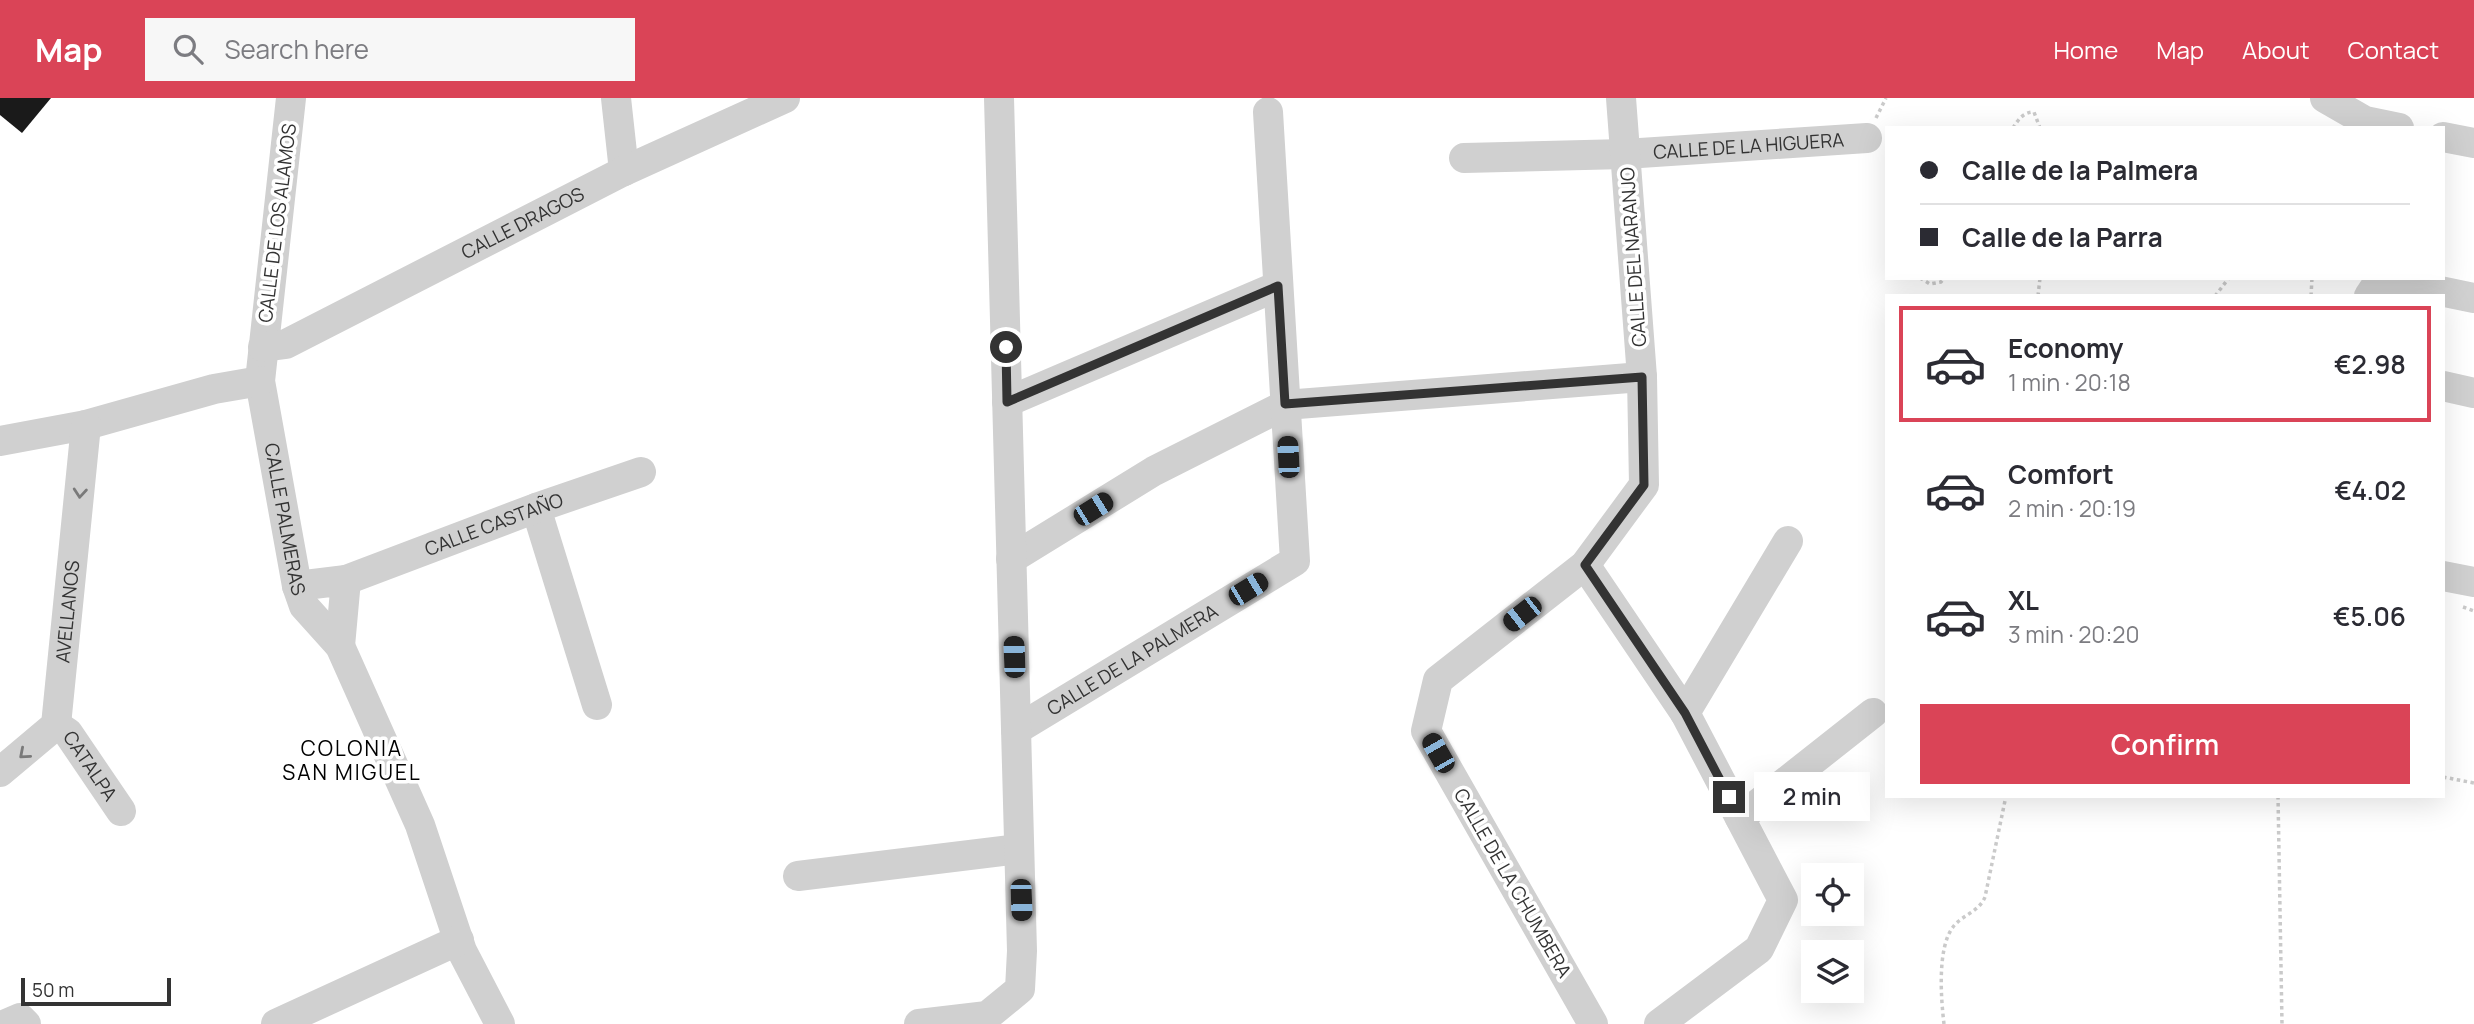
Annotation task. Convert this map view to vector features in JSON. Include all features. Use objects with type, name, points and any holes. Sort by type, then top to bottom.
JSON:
[{"type":"street","name":"CALLE DE LOS ALAMOS","points":[[263,347],[291,98]]},
{"type":"street","points":[[616,98],[624,171]]},
{"type":"street","name":"CALLE DRAGOS","points":[[263,347],[286,344],[624,171],[785,98]]},
{"type":"street","name":"CALLE DE LA PALMERA","points":[[919,1024],[987,1016],[1020,989],[1022,951],[999,98]]},
{"type":"street","name":"CALLE DEL NARANJO","points":[[1585,565],[1644,485],[1642,377],[1621,98]]},
{"type":"street","points":[[2338,101],[2365,121],[2389,126]]},
{"type":"street","name":"CALLE DE LA PALMERA","points":[[1016,730],[1294,561],[1268,112]]},
{"type":"street","points":[[2445,137],[2474,143]]},
{"type":"street","name":"CALLE DE LA HIGUERA","points":[[1464,158],[1625,154],[1867,138]]},
{"type":"street","points":[[1007,402],[1278,286]]},
{"type":"street","points":[[2378,288],[2436,294]]},
{"type":"street","points":[[2445,295],[2474,298]]},
{"type":"street","name":"CALLE PALMERAS","points":[[263,347],[260,381],[297,586],[304,606],[340,646],[420,825],[462,951],[500,1024]]},
{"type":"street","points":[[1012,559],[1154,471],[1285,404],[1642,377]]},
{"type":"street","points":[[0,441],[86,425],[214,389],[260,381]]},
{"type":"street","points":[[2445,386],[2474,393]]},
{"type":"street","name":"AVELLANOS","points":[[56,725],[86,425]]},
{"type":"street","name":"CALLE CASTAÑO","points":[[297,586],[346,580],[536,508],[641,472]]},
{"type":"street","points":[[536,508],[597,705]]},
{"type":"street","points":[[1685,713],[1788,541]]},
{"type":"street","points":[[1585,565],[1685,713],[1783,900],[1759,949],[1659,1024]]},
{"type":"street","name":"CALLE DE LA CHUMBERA","points":[[1585,565],[1438,680],[1426,731],[1593,1024]]},
{"type":"street","points":[[2445,576],[2474,582]]},
{"type":"street","points":[[340,646],[346,580]]},
{"type":"street","points":[[1740,818],[1873,713]]},
{"type":"street","points":[[0,772],[56,725]]},
{"type":"street","name":"CATALPA","points":[[56,725],[68,733],[121,811]]},
{"type":"street","points":[[798,876],[1019,849]]},
{"type":"street","points":[[276,1024],[459,940]]},
{"type":"street","points":[[6,1024],[20,1018],[26,1024]]},
{"type":"path","points":[[2014,126],[2020,118],[2034,112],[2038,126]]},
{"type":"path","points":[[1923,280],[1930,284],[1942,280]]},
{"type":"path","points":[[2217,294],[2227,280]]},
{"type":"path","points":[[2445,777],[2474,783]]},
{"type":"path","points":[[1944,1024],[1940,990],[1944,956],[1952,928],[1976,909],[1985,897],[2006,798]]},
{"type":"path","points":[[2278,798],[2282,1024]]},
{"type":"building","points":[[0,98],[51,98],[22,133],[0,115]]},
{"type":"district","name":"COLONIA SAN MIGUEL","points":[[352,760]]},
{"type":"route","points":[[1006,347],[1007,402],[1278,286],[1285,404],[1642,377],[1644,485],[1585,565],[1685,713],[1729,797]]}]
